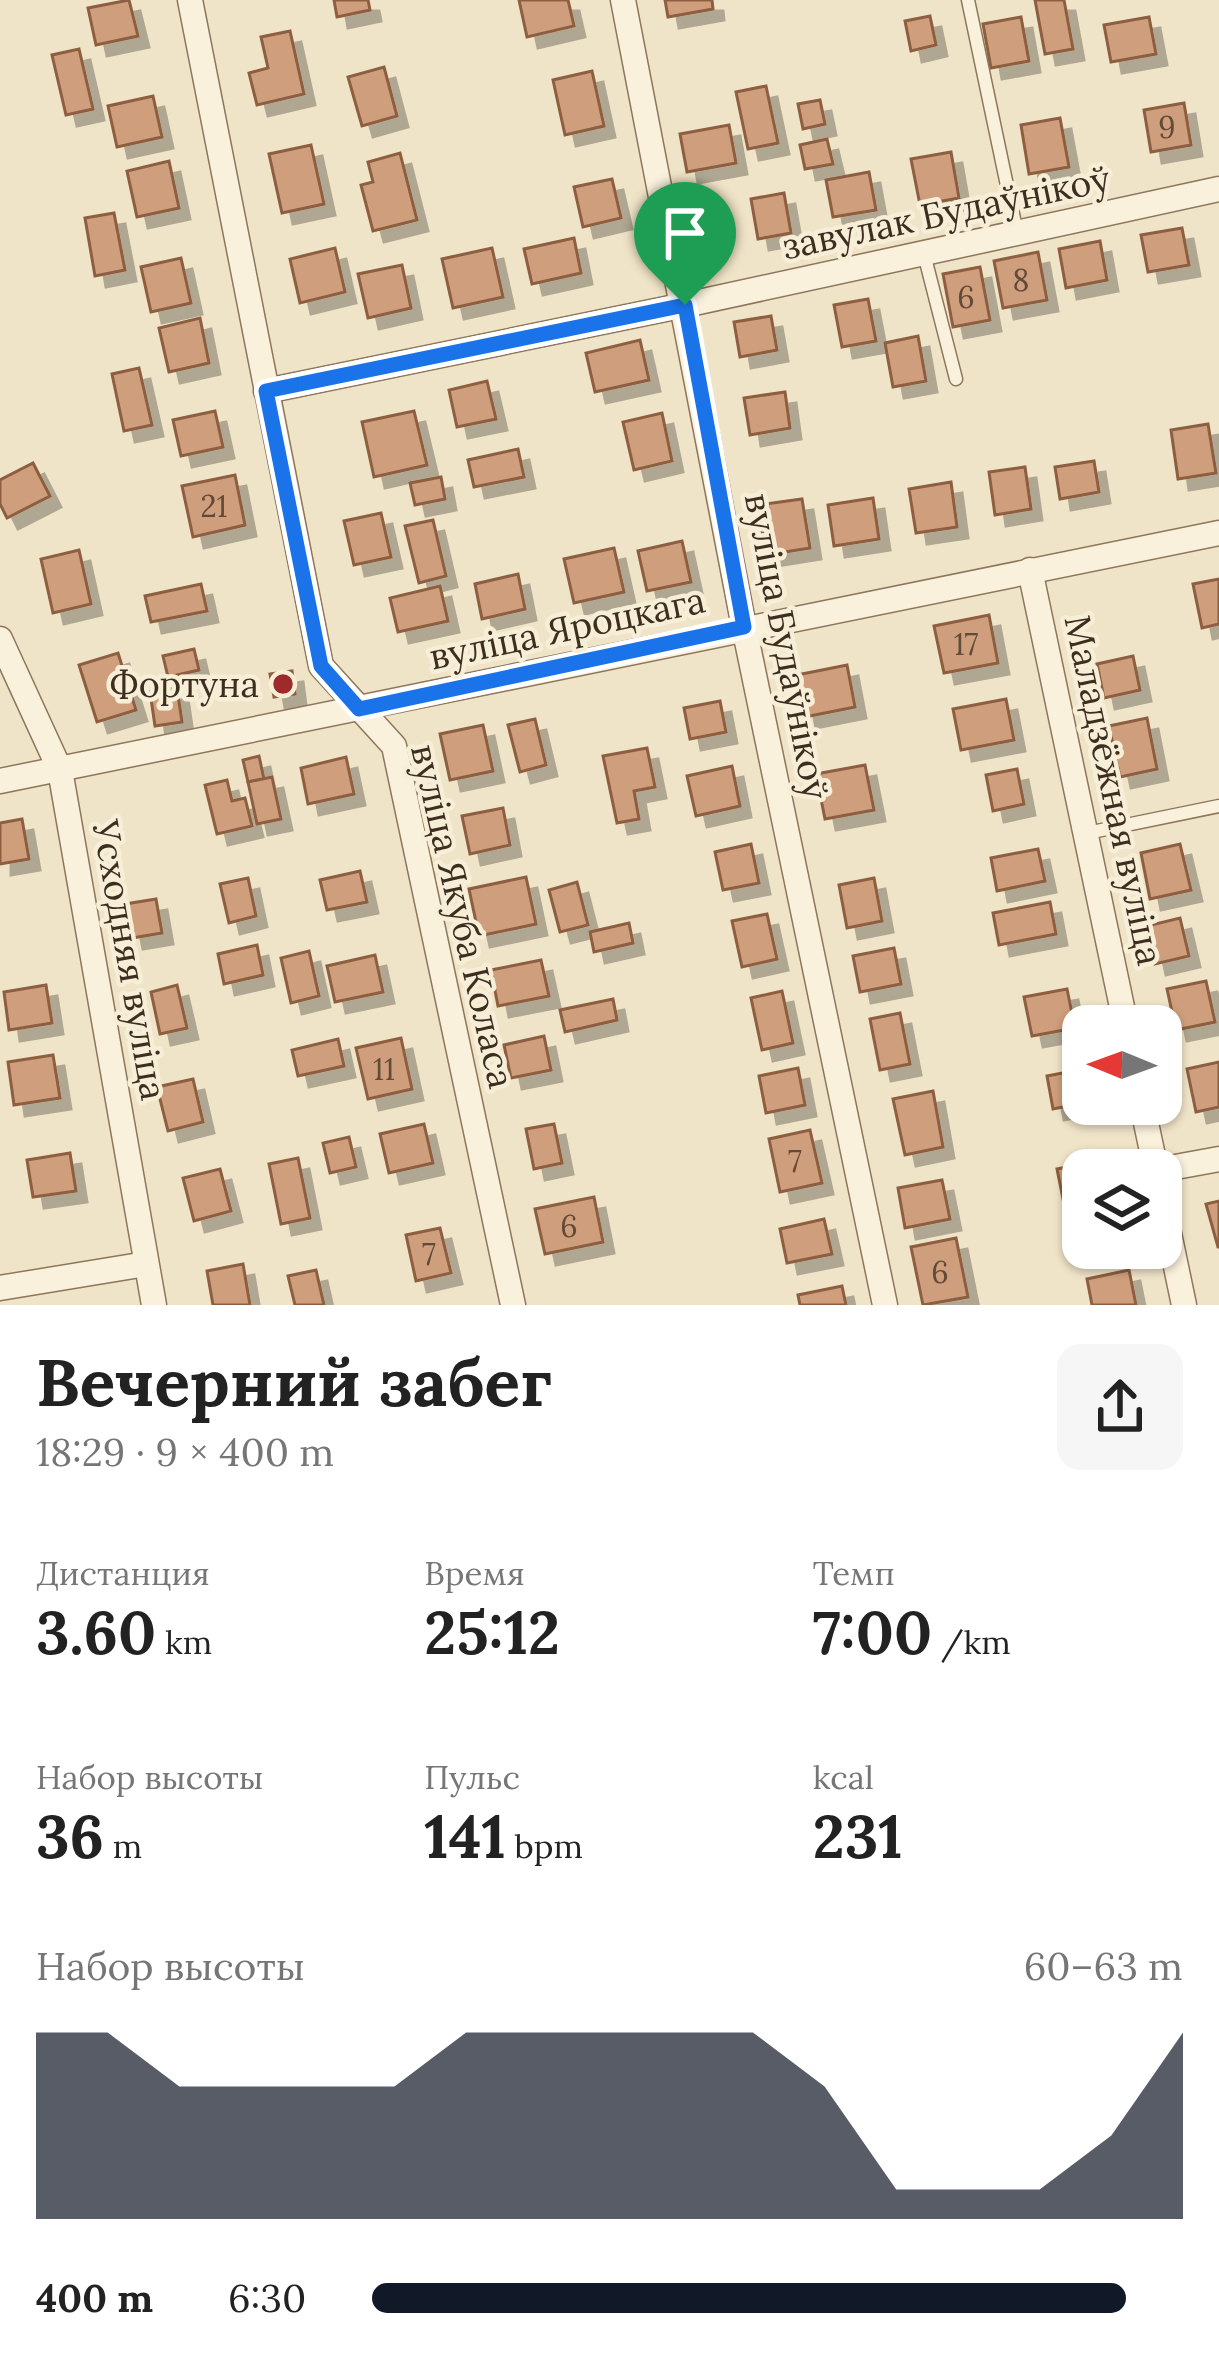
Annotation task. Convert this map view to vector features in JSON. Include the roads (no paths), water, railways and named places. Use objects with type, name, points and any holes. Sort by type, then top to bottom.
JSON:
[{"type":"street","name":"вуліца Якуба Коласа","points":[[190,0],[321,666],[394,746],[514,1305]]},
{"type":"street","name":"вуліца Будаўнікоў","points":[[623,0],[744,627],[884,1305]]},
{"type":"street","name":"завулак Будаўнікоў","points":[[266,391],[1219,188]]},
{"type":"street","name":"вуліца Яроцкага","points":[[0,781],[1219,533]]},
{"type":"street","name":"Маладзёжная вуліца","points":[[1030,570],[1122,1005]]},
{"type":"street","name":"Усходняя вуліца","points":[[0,639],[60,770],[154,1305]]},
{"type":"street","points":[[1182,1166],[1219,1159]]},
{"type":"street","points":[[0,1288],[146,1264]]},
{"type":"street","points":[[1176,1269],[1184,1305]]},
{"type":"lane","points":[[968,0],[1017,234]]},
{"type":"lane","points":[[924,253],[956,380]]},
{"type":"lane","points":[[1087,832],[1219,806]]},
{"type":"place","name":"Фортуна","points":[[283,684]]}]
